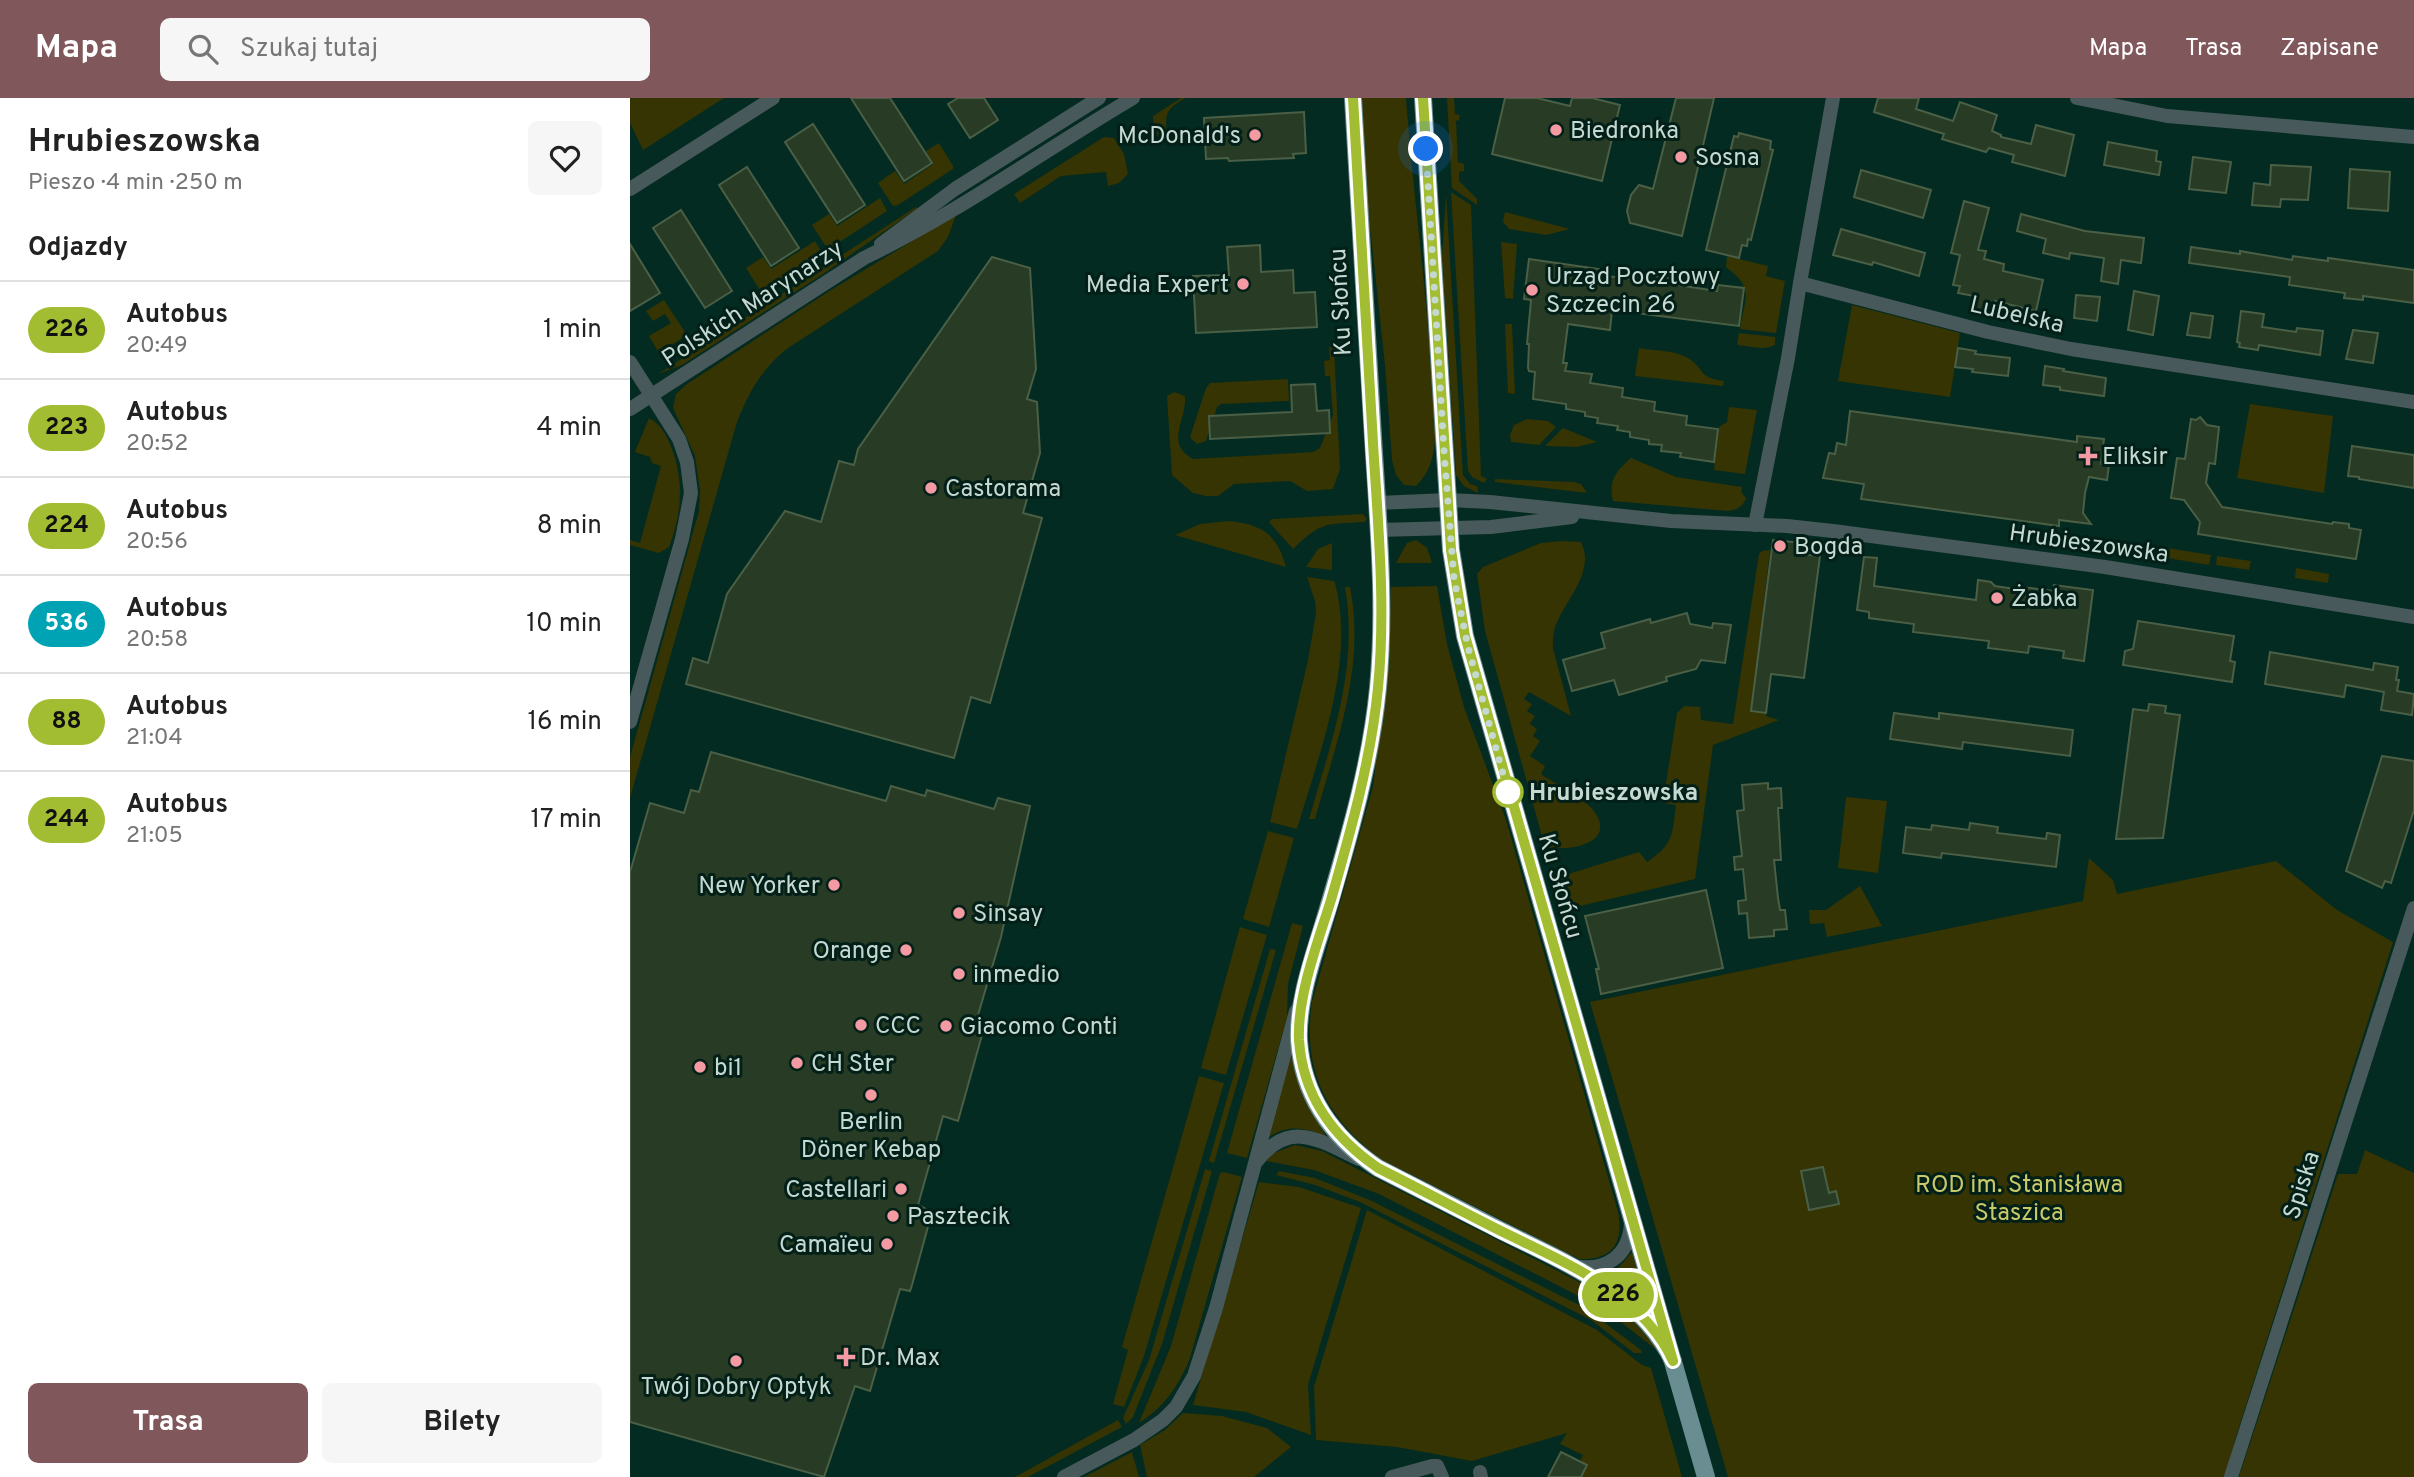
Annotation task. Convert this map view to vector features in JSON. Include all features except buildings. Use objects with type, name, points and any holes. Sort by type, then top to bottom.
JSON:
[{"type":"main road","name":"Ku Słońcu","points":[[1353,98],[1382,623],[1378,690],[1363,781],[1309,975],[1299,1030],[1301,1053],[1311,1090],[1322,1113],[1340,1139],[1378,1168],[1566,1263],[1611,1290],[1632,1307],[1658,1335],[1673,1361]]},
{"type":"main road","name":"Ku Słońcu","points":[[1420,98],[1424,121],[1454,579],[1470,656],[1706,1477]]},
{"type":"street","points":[[630,189],[773,98]]},
{"type":"street","name":"Polskich Marynarzy","points":[[630,409],[864,258],[897,230],[955,189],[1099,98]]},
{"type":"street","name":"Polskich Marynarzy","points":[[864,258],[902,240],[966,203],[1133,98]]},
{"type":"street","points":[[1755,525],[1788,358],[1833,98]]},
{"type":"street","points":[[2077,98],[2188,118],[2414,136]]},
{"type":"street","name":"Lubelska","points":[[1800,283],[1989,332],[2071,349],[2414,402]]},
{"type":"street","points":[[630,362],[674,430],[683,449],[690,478],[691,499],[630,722]]},
{"type":"street","points":[[1377,503],[1448,500]]},
{"type":"street","name":"Hrubieszowska","points":[[1448,500],[1833,531],[2105,567],[2414,617]]},
{"type":"street","name":"Hrubieszowska","points":[[1450,529],[1597,514]]},
{"type":"street","points":[[1378,530],[1450,529]]},
{"type":"street","name":"Spiska","points":[[2231,1477],[2414,908]]},
{"type":"street","name":"Ku Słońcu","points":[[1064,1477],[1152,1428],[1176,1408],[1186,1393],[1202,1354],[1290,1028],[1309,975]]},
{"type":"street","name":"Ku Słońcu","points":[[1254,1165],[1267,1148],[1276,1142],[1288,1137],[1302,1136],[1323,1142],[1378,1168]]},
{"type":"street","name":"Ku Słońcu","points":[[1566,1263],[1595,1268],[1617,1258],[1630,1237],[1630,1213]]},
{"type":"street","points":[[1392,1477],[1437,1466],[1442,1477]]},
{"type":"green space","points":[[630,98],[724,98],[643,150],[630,123]]},
{"type":"green space","points":[[1185,98],[1168,112],[1167,134],[1154,135],[1153,116]]},
{"type":"green space","points":[[1362,98],[1406,98],[1435,417],[1432,458],[1425,476],[1416,486],[1404,485],[1396,475],[1392,460],[1367,199]]},
{"type":"green space","points":[[1447,98],[1454,98],[1455,114],[1460,115],[1456,121],[1458,162],[1464,164],[1464,171],[1459,172],[1459,181],[1477,199],[1477,205],[1452,188]]},
{"type":"green space","points":[[1104,137],[1114,138],[1124,154],[1128,174],[1119,183],[1108,186],[1106,172],[1061,176],[1020,203],[1014,194]]},
{"type":"green space","points":[[939,143],[953,169],[893,206],[878,183],[895,171],[904,184],[933,164],[926,151]]},
{"type":"green space","points":[[1451,192],[1471,205],[1481,476],[1487,479],[1484,483],[1472,477],[1468,471]]},
{"type":"green space","points":[[1446,194],[1463,475],[1470,484],[1477,486],[1478,493],[1464,486],[1456,475],[1442,258]]},
{"type":"green space","points":[[880,198],[887,211],[832,247],[825,245],[812,225],[829,214],[837,226]]},
{"type":"green space","points":[[918,208],[823,274],[682,365],[658,374]]},
{"type":"green space","points":[[1505,212],[1570,229],[1546,235],[1509,229],[1503,222]]},
{"type":"green space","points":[[956,215],[948,237],[938,251],[788,348],[764,372],[752,391],[737,422],[630,798],[630,757],[699,511],[700,491],[695,456],[673,408],[676,394],[687,384],[831,290]]},
{"type":"green space","points":[[815,241],[821,251],[820,255],[764,291],[759,289],[746,268],[763,257],[771,269]]},
{"type":"green space","points":[[1501,242],[1517,244],[1513,299],[1505,298]]},
{"type":"green space","points":[[1727,256],[1768,266],[1766,276],[1785,281],[1776,333],[1740,329],[1746,294],[1741,281],[1726,267]]},
{"type":"green space","points":[[664,300],[687,335],[659,353],[649,336],[671,323],[665,314],[653,321],[646,311]]},
{"type":"green space","points":[[1852,305],[1960,333],[1950,397],[1838,381]]},
{"type":"green space","points":[[1505,324],[1512,324],[1515,394],[1508,393]]},
{"type":"green space","points":[[1739,333],[1775,337],[1775,345],[1762,348],[1737,345]]},
{"type":"green space","points":[[1329,347],[1334,347],[1340,469],[1333,489],[1307,491],[1290,481],[1234,484],[1218,496],[1206,496],[1193,493],[1172,475],[1167,396],[1174,392],[1185,396],[1178,439],[1184,453],[1193,459],[1313,452],[1320,448],[1333,415],[1330,376],[1325,376],[1324,361],[1330,360]]},
{"type":"green space","points":[[1639,348],[1683,355],[1710,378],[1724,381],[1723,386],[1635,376]]},
{"type":"green space","points":[[1288,379],[1289,401],[1221,404],[1217,407],[1206,441],[1197,444],[1190,437],[1210,383]]},
{"type":"green space","points":[[2250,404],[2333,416],[2324,493],[2237,478]]},
{"type":"green space","points":[[1729,407],[1757,410],[1745,474],[1714,470],[1719,427],[1727,422]]},
{"type":"green space","points":[[649,418],[660,427],[668,440],[676,461],[680,486],[679,510],[673,535],[669,547],[659,553],[630,545],[630,540],[640,543],[661,466],[652,463],[650,457],[635,452]]},
{"type":"green space","points":[[1527,419],[1548,421],[1556,427],[1539,445],[1511,442],[1510,435],[1514,425]]},
{"type":"green space","points":[[1563,428],[1597,442],[1577,447],[1545,446]]},
{"type":"green space","points":[[1631,458],[1676,477],[1742,487],[1741,492],[1746,498],[1739,508],[1728,511],[1613,501],[1614,477]]},
{"type":"green space","points":[[1495,479],[1574,482],[1581,484],[1587,493],[1495,482]]},
{"type":"green space","points":[[1363,514],[1367,519],[1364,522],[1324,526],[1293,549],[1269,522],[1272,519]]},
{"type":"green space","points":[[1228,521],[1250,525],[1266,533],[1278,546],[1286,567],[1175,535],[1200,524]]},
{"type":"green space","points":[[1416,540],[1427,548],[1432,563],[1396,563],[1407,543]]},
{"type":"green space","points":[[1581,542],[1585,562],[1579,583],[1556,623],[1553,637],[1553,648],[1571,716],[1529,692],[1524,699],[1532,704],[1527,711],[1535,716],[1530,724],[1537,729],[1533,736],[1540,741],[1530,756],[1545,766],[1541,774],[1590,806],[1600,822],[1600,831],[1587,843],[1576,847],[1554,848],[1545,847],[1485,631],[1477,574],[1483,567],[1541,543]]},
{"type":"green space","points":[[1332,543],[1332,570],[1306,567],[1318,549]]},
{"type":"green space","points":[[2155,546],[2211,555],[2209,565],[2144,554]]},
{"type":"green space","points":[[1770,550],[1751,711],[1766,713],[1766,716],[1779,720],[1713,745],[1695,879],[1563,910],[1558,891],[1559,877],[1639,852],[1647,862],[1667,844],[1676,805],[1663,803],[1677,713],[1684,706],[1700,707],[1701,720],[1733,724],[1759,554]]},
{"type":"green space","points":[[2217,556],[2251,561],[2249,570],[2216,565]]},
{"type":"green space","points":[[2296,568],[2329,574],[2328,583],[2295,578]]},
{"type":"green space","points":[[1307,577],[1334,581],[1340,613],[1341,644],[1332,707],[1297,829],[1270,822],[1308,660],[1316,613]]},
{"type":"green space","points":[[1437,586],[1447,644],[1464,707],[1506,820],[1618,1212],[1617,1241],[1613,1248],[1600,1257],[1579,1259],[1382,1160],[1346,1128],[1323,1092],[1315,1072],[1310,1027],[1312,1002],[1373,787],[1389,654],[1391,587]]},
{"type":"green space","points":[[1345,587],[1350,587],[1354,617],[1351,676],[1340,733],[1315,819],[1309,819],[1334,733],[1346,676],[1348,617]]},
{"type":"green space","points":[[1846,797],[1887,801],[1878,873],[1838,868]]},
{"type":"green space","points":[[1268,831],[1294,838],[1269,927],[1243,919]]},
{"type":"green space","name":"ROD im. Stanisława Staszica","points":[[2089,858],[2113,880],[2117,894],[2276,861],[2337,910],[2393,942],[2235,1440],[2226,1477],[1728,1477],[1590,1002],[2083,901]]},
{"type":"green space","points":[[1860,886],[1882,926],[1827,937],[1824,923],[1810,924],[1809,910],[1826,910]]},
{"type":"green space","points":[[1292,923],[1303,926],[1288,984],[1287,1017],[1247,1158],[1227,1153]]},
{"type":"green space","points":[[1240,927],[1267,935],[1226,1075],[1201,1068]]},
{"type":"green space","points":[[1270,949],[1276,950],[1214,1163],[1209,1161]]},
{"type":"green space","points":[[1290,1054],[1304,1098],[1327,1138],[1312,1131],[1290,1129],[1267,1138]]},
{"type":"green space","points":[[1199,1076],[1224,1083],[1144,1356],[1124,1407],[1113,1404],[1128,1350],[1122,1347]]},
{"type":"green space","points":[[1295,1145],[1322,1151],[1599,1292],[1631,1319],[1658,1351],[1604,1309],[1379,1194],[1314,1170],[1266,1161],[1274,1153]]},
{"type":"green space","points":[[2365,1150],[2414,1173],[2414,1477],[2239,1477],[2338,1174],[2357,1174]]},
{"type":"green space","points":[[1205,1169],[1212,1171],[1162,1344],[1133,1417],[1126,1424],[1123,1418],[1149,1360]]},
{"type":"green space","points":[[1279,1171],[1315,1178],[1372,1201],[1585,1308],[1642,1353],[1634,1353],[1591,1320],[1360,1202],[1315,1185],[1276,1175]]},
{"type":"green space","points":[[1220,1173],[1242,1177],[1189,1361],[1169,1396],[1139,1423],[1171,1346]]},
{"type":"green space","points":[[1259,1182],[1299,1187],[1361,1208],[1308,1385],[1311,1435],[1246,1412],[1193,1405]]},
{"type":"green space","points":[[1367,1210],[1597,1330],[1642,1365],[1651,1368],[1682,1477],[1581,1477],[1587,1465],[1580,1461],[1583,1455],[1560,1444],[1567,1433],[1472,1461],[1397,1447],[1316,1440],[1314,1387]]},
{"type":"green space","points":[[1632,1252],[1649,1315],[1599,1276],[1619,1267]]},
{"type":"green space","points":[[1183,1413],[1222,1416],[1267,1428],[1291,1447],[1254,1477],[1147,1477],[1140,1445],[1165,1430]]},
{"type":"green space","points":[[1118,1420],[1122,1427],[1028,1477],[1015,1477]]},
{"type":"green space","points":[[1132,1452],[1139,1477],[1084,1477]]},
{"type":"bus line","name":"226","points":[[1353,98],[1380,555],[1381,652],[1378,690],[1363,781],[1309,975],[1300,1019],[1301,1053],[1306,1075],[1322,1113],[1349,1148],[1378,1168],[1566,1263],[1611,1290],[1648,1324],[1663,1342],[1673,1361],[1465,636],[1451,550],[1423,98]]},
{"type":"place","name":"Biedronka","points":[[1556,130]]},
{"type":"place","name":"McDonald's","points":[[1255,135]]},
{"type":"place","name":"Sosna","points":[[1681,157]]},
{"type":"place","name":"Media Expert","points":[[1243,284]]},
{"type":"place","name":"Urząd Pocztowy Szczecin 26","points":[[1532,290]]},
{"type":"place","name":"Eliksir","points":[[2088,456]]},
{"type":"place","name":"Castorama","points":[[931,488]]},
{"type":"place","name":"Bogda","points":[[1780,546]]},
{"type":"place","name":"Żabka","points":[[1997,598]]},
{"type":"place","name":"Hrubieszowska","points":[[1508,792]]},
{"type":"place","name":"New Yorker","points":[[834,885]]},
{"type":"place","name":"Sinsay","points":[[959,913]]},
{"type":"place","name":"Orange","points":[[906,950]]},
{"type":"place","name":"inmedio","points":[[959,974]]},
{"type":"place","name":"CCC","points":[[861,1025]]},
{"type":"place","name":"Giacomo Conti","points":[[946,1026]]},
{"type":"place","name":"CH Ster","points":[[797,1063]]},
{"type":"place","name":"bi1","points":[[700,1067]]},
{"type":"place","name":"Berlin Döner Kebap","points":[[871,1095]]},
{"type":"place","name":"Castellari","points":[[901,1189]]},
{"type":"place","name":"Pasztecik","points":[[893,1216]]},
{"type":"place","name":"Camaïeu","points":[[887,1244]]},
{"type":"place","name":"Dr. Max","points":[[846,1357]]},
{"type":"place","name":"Twój Dobry Optyk","points":[[736,1361]]},
{"type":"route","points":[[1426,149],[1454,579],[1468,647],[1508,792]]}]
